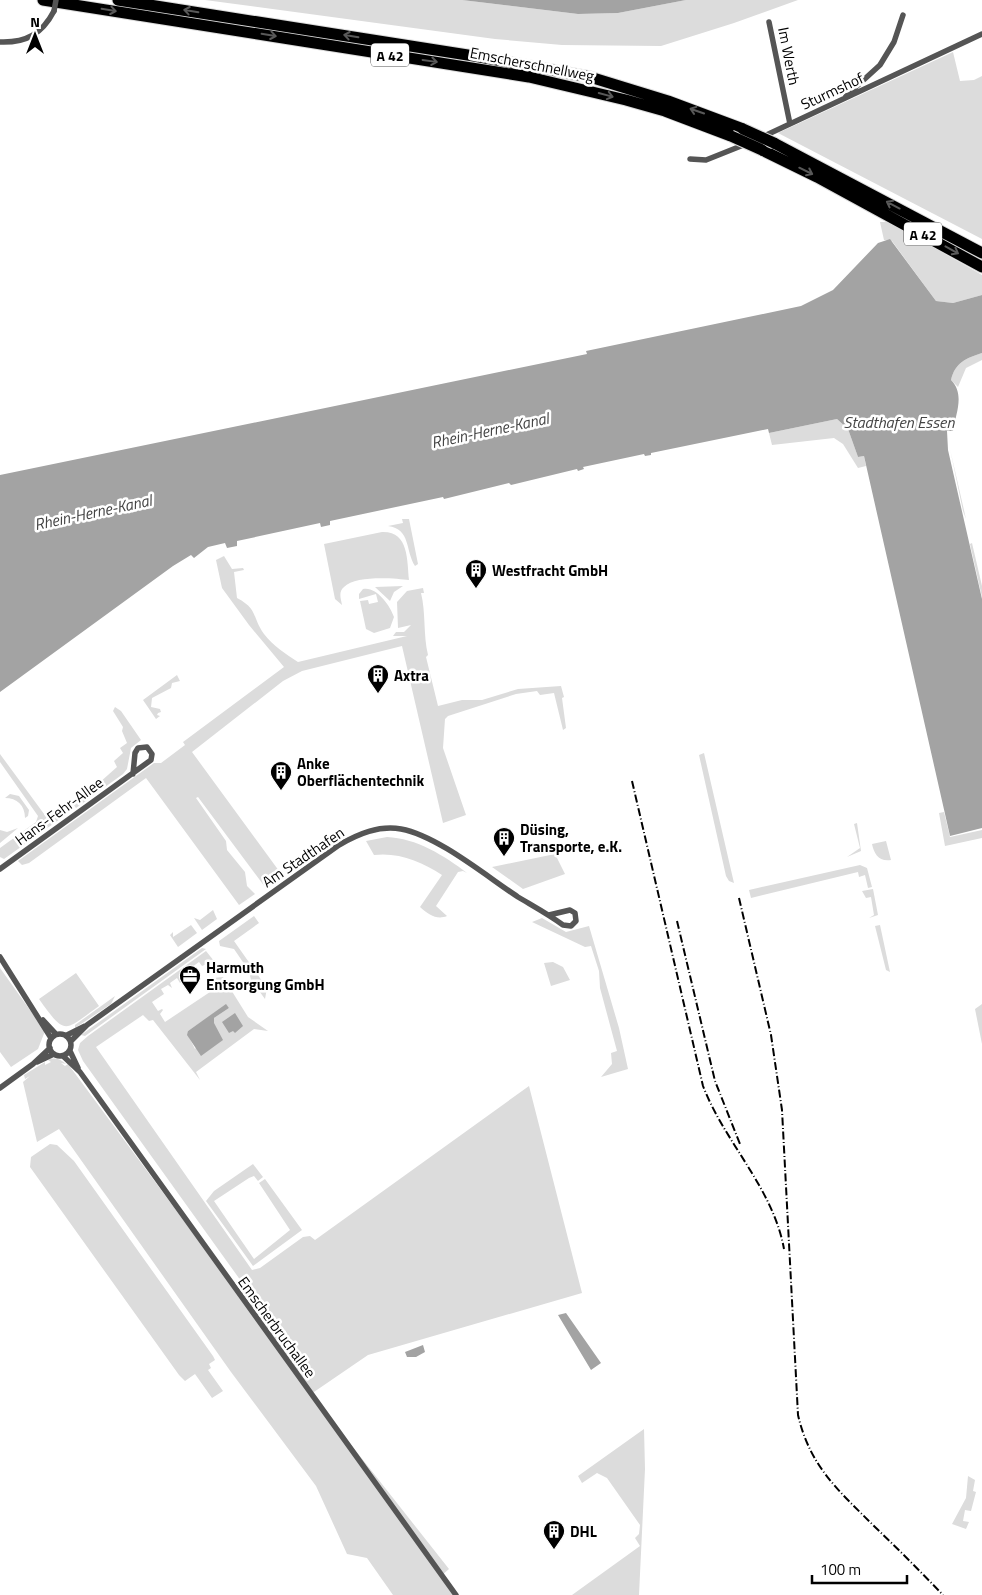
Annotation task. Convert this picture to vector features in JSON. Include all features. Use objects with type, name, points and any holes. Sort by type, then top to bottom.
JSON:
[{"type":"highway","name":"Emscherschnellweg","points":[[43,0],[529,77],[586,89],[665,111],[731,136],[866,197],[982,253]]},
{"type":"highway","name":"Emscherschnellweg","points":[[118,0],[474,56],[582,76],[649,95],[743,129],[774,143],[982,267]]},
{"type":"street","points":[[0,42],[19,42],[42,29],[54,11],[56,0]]},
{"type":"street","points":[[838,102],[880,65],[894,42],[903,16]]},
{"type":"street","name":"Im Werth","points":[[769,22],[790,124]]},
{"type":"street","name":"Sturmshof","points":[[690,159],[706,160],[790,124],[982,34]]},
{"type":"street","name":"Hans-Fehr-Allee","points":[[0,869],[133,774],[151,760],[150,748],[138,748],[135,753],[133,774]]},
{"type":"street","name":"Am Stadthafen","points":[[69,1038],[339,845],[372,830],[401,829],[419,835],[474,866],[549,915]]},
{"type":"street","points":[[0,957],[54,1036],[69,1038],[70,1051],[64,1056],[52,1051]]},
{"type":"street","points":[[0,1088],[52,1051],[54,1036]]},
{"type":"street","name":"Emscherbruchallee","points":[[70,1051],[80,1072]]},
{"type":"street","name":"Emscherbruchallee","points":[[64,1056],[80,1072],[456,1595]]},
{"type":"shaded area","points":[[205,0],[462,0],[578,14],[618,13],[686,0],[798,0],[661,46],[562,45],[495,39]]},
{"type":"shaded area","points":[[953,52],[960,81],[974,80],[982,76],[982,239],[778,133]]},
{"type":"shaded area","points":[[880,222],[889,222],[982,275],[982,295],[953,303],[936,301],[892,241],[884,240]]},
{"type":"shaded area","points":[[982,353],[982,360],[966,368],[958,387],[951,380],[955,369],[966,359]]},
{"type":"shaded area","points":[[837,419],[848,429],[858,457],[864,456],[866,466],[858,468],[843,444],[834,438],[772,445],[769,433]]},
{"type":"shaded area","points":[[950,449],[966,519],[963,511]]},
{"type":"shaded area","points":[[402,519],[409,519],[418,564],[415,566],[401,531],[388,526],[403,523]]},
{"type":"shaded area","points":[[382,532],[391,533],[402,541],[407,556],[409,580],[375,578],[349,583],[341,591],[342,605],[335,599],[324,544]]},
{"type":"shaded area","points":[[972,543],[982,586],[982,597],[970,544]]},
{"type":"shaded area","points":[[224,556],[232,569],[243,568],[244,570],[234,572],[237,598],[252,610],[264,634],[280,650],[298,662],[407,636],[393,636],[396,632],[404,632],[411,625],[398,628],[397,602],[407,591],[423,588],[424,593],[421,593],[428,655],[426,657],[438,706],[462,700],[482,700],[518,689],[561,686],[564,697],[562,698],[566,728],[563,730],[554,693],[540,695],[537,691],[516,694],[448,716],[445,719],[443,748],[466,815],[443,823],[402,646],[302,671],[283,681],[192,752],[282,875],[265,887],[198,797],[196,798],[226,841],[227,850],[245,872],[247,886],[255,894],[239,905],[146,778],[29,863],[22,865],[18,861],[154,763],[161,763],[185,745],[183,742],[284,667],[249,625],[222,588],[216,560]]},
{"type":"shaded area","points":[[403,586],[394,592],[390,601],[375,587]]},
{"type":"shaded area","points":[[363,589],[373,590],[386,602],[394,617],[390,628],[374,633],[366,629],[360,601],[368,600],[369,604],[378,602],[376,594],[359,599],[359,594]]},
{"type":"shaded area","points":[[177,675],[180,681],[172,683],[171,688],[152,698],[151,707],[160,709],[161,712],[158,713],[157,715],[160,716],[156,719],[143,700]]},
{"type":"shaded area","points":[[115,707],[121,711],[141,740],[131,748],[127,769],[123,774],[76,808],[71,801],[86,790],[90,791],[117,767],[114,761],[123,753],[120,748],[127,743],[122,731],[123,727],[113,711]]},
{"type":"shaded area","points":[[704,753],[734,883],[729,881],[726,876],[699,755]]},
{"type":"shaded area","points":[[0,754],[47,818],[62,808],[67,814],[4,859],[0,857],[0,848],[36,822],[38,816],[0,762]]},
{"type":"shaded area","points":[[10,794],[19,796],[29,810],[28,816],[25,818],[24,809],[20,803],[13,799],[5,798]]},
{"type":"shaded area","points":[[944,812],[950,837],[982,830],[982,838],[945,846],[939,813]]},
{"type":"shaded area","points":[[857,823],[861,851],[847,857],[860,848],[854,824]]},
{"type":"shaded area","points":[[18,828],[0,843],[0,830],[7,832]]},
{"type":"shaded area","points":[[387,837],[419,844],[449,860],[467,873],[463,871],[458,872],[436,906],[447,916],[433,916],[420,907],[442,875],[410,859],[383,854],[374,855],[366,841]]},
{"type":"shaded area","points":[[886,841],[891,860],[880,858],[873,848],[872,844]]},
{"type":"shaded area","points":[[555,854],[565,874],[523,889],[492,867]]},
{"type":"shaded area","points":[[860,865],[867,868],[872,887],[868,888],[865,875],[859,877],[858,872],[751,898],[749,890]]},
{"type":"shaded area","points":[[873,889],[878,915],[869,918],[874,915],[871,897],[866,898],[862,891]]},
{"type":"shaded area","points":[[213,910],[217,919],[202,930],[194,918],[200,920]]},
{"type":"shaded area","points":[[254,916],[259,923],[234,941],[267,988],[265,999],[251,980],[249,971],[234,949],[220,946],[219,941]]},
{"type":"shaded area","points":[[542,918],[566,932],[589,926],[619,1028],[628,1069],[601,1077],[612,1064],[611,1053],[617,1051],[600,988],[599,971],[591,946],[585,947],[532,922]]},
{"type":"shaded area","points":[[191,925],[197,933],[178,947],[170,935],[173,932],[173,937]]},
{"type":"shaded area","points":[[880,925],[890,972],[886,970],[875,926]]},
{"type":"shaded area","points":[[202,948],[206,949],[85,1036],[81,1035]]},
{"type":"shaded area","points":[[206,951],[214,961],[202,966],[199,962],[192,967],[194,973],[190,968],[184,973],[187,978],[180,983],[177,978],[170,983],[172,988],[168,985],[161,989],[164,994],[152,1002],[158,1011],[163,1010],[160,1014],[165,1022],[219,986],[213,978],[223,977],[248,1017],[268,1031],[254,1029],[196,1072],[200,1080],[153,1020],[149,1021],[143,1015],[96,1047],[252,1270],[260,1268],[303,1237],[310,1236],[315,1240],[529,1086],[582,1293],[368,1355],[311,1394],[449,1569],[441,1576],[455,1595],[393,1595],[367,1558],[347,1554],[316,1486],[231,1372],[59,1129],[37,1142],[23,1082],[30,1076],[25,1079],[24,1075],[45,1062],[45,1065],[51,1062],[48,1060],[57,1059],[66,1064],[61,1063],[65,1066],[68,1064],[238,1294],[246,1288],[83,1061],[78,1050],[80,1043]],"holes":[[[226,1005],[229,1008],[214,1018],[214,1023],[195,1049],[188,1031]]]},
{"type":"shaded area","points":[[553,962],[563,967],[570,980],[551,986],[544,963]]},
{"type":"shaded area","points":[[0,968],[45,1031],[38,1049],[11,1067],[0,1052]]},
{"type":"shaded area","points":[[76,973],[99,1006],[72,1025],[61,1025],[39,999]]},
{"type":"shaded area","points":[[115,996],[111,1004],[75,1028],[75,1025]]},
{"type":"shaded area","points":[[982,1004],[982,1044],[975,1009]]},
{"type":"shaded area","points":[[50,1144],[57,1145],[74,1161],[213,1356],[215,1360],[209,1364],[211,1368],[208,1370],[223,1391],[212,1398],[195,1374],[185,1381],[179,1375],[30,1167],[31,1157]]},
{"type":"shaded area","points":[[253,1164],[263,1177],[258,1181],[254,1176],[249,1178],[214,1201],[254,1259],[290,1230],[259,1183],[265,1179],[302,1230],[253,1266],[206,1201],[214,1191]]},
{"type":"shaded area","points":[[644,1429],[645,1469],[639,1595],[572,1595],[640,1546],[635,1538],[639,1534],[640,1525],[607,1478],[597,1473],[582,1483],[578,1476]]},
{"type":"shaded area","points":[[968,1476],[975,1480],[973,1491],[976,1492],[971,1511],[965,1510],[963,1521],[969,1522],[966,1529],[952,1524],[966,1498]]},
{"type":"water","points":[[462,0],[686,0],[618,13],[578,14]]},
{"type":"water","points":[[890,239],[936,301],[953,303],[982,295],[982,353],[962,362],[955,369],[951,380],[958,391],[959,398],[953,431],[947,431],[948,450],[982,599],[982,828],[950,836],[864,456],[858,457],[848,429],[837,419],[769,433],[768,429],[651,453],[651,455],[645,456],[644,454],[583,467],[584,469],[578,471],[577,469],[511,485],[509,483],[444,499],[443,497],[330,521],[330,525],[321,527],[320,523],[237,541],[237,546],[227,548],[225,543],[208,547],[194,558],[191,555],[173,566],[0,692],[0,475],[587,354],[586,351],[801,306],[833,290],[878,243]]},
{"type":"water","points":[[226,1004],[229,1008],[214,1018],[214,1023],[223,1040],[201,1056],[187,1035],[188,1031]]},
{"type":"water","points":[[235,1013],[243,1026],[235,1033],[233,1031],[229,1033],[222,1022]]},
{"type":"water","points":[[566,1313],[601,1363],[591,1370],[558,1315]]},
{"type":"water","points":[[423,1345],[425,1352],[416,1357],[407,1357],[405,1352]]},
{"type":"railway","points":[[632,781],[703,1086],[723,1127],[770,1206],[784,1249]]},
{"type":"railway","points":[[739,898],[771,1035],[782,1110],[798,1415],[803,1433],[818,1464],[849,1502],[943,1595]]},
{"type":"railway","points":[[677,921],[715,1081],[740,1144]]},
{"type":"place","name":"Westfracht GmbH","points":[[476,589]]},
{"type":"place","name":"Axtra","points":[[378,694]]},
{"type":"place","name":"Anke Oberflächentechnik","points":[[281,791]]},
{"type":"place","name":"Düsing, Transporte, e.K.","points":[[504,857]]},
{"type":"place","name":"Harmuth Entsorgung GmbH","points":[[190,995]]},
{"type":"place","name":"DHL","points":[[554,1550]]},
{"type":"water label","name":"Stadthafen Essen","points":[[899,422]]},
{"type":"water label","name":"Rhein-Herne-Kanal","points":[[490,430]]},
{"type":"water label","name":"Rhein-Herne-Kanal","points":[[93,512]]}]
